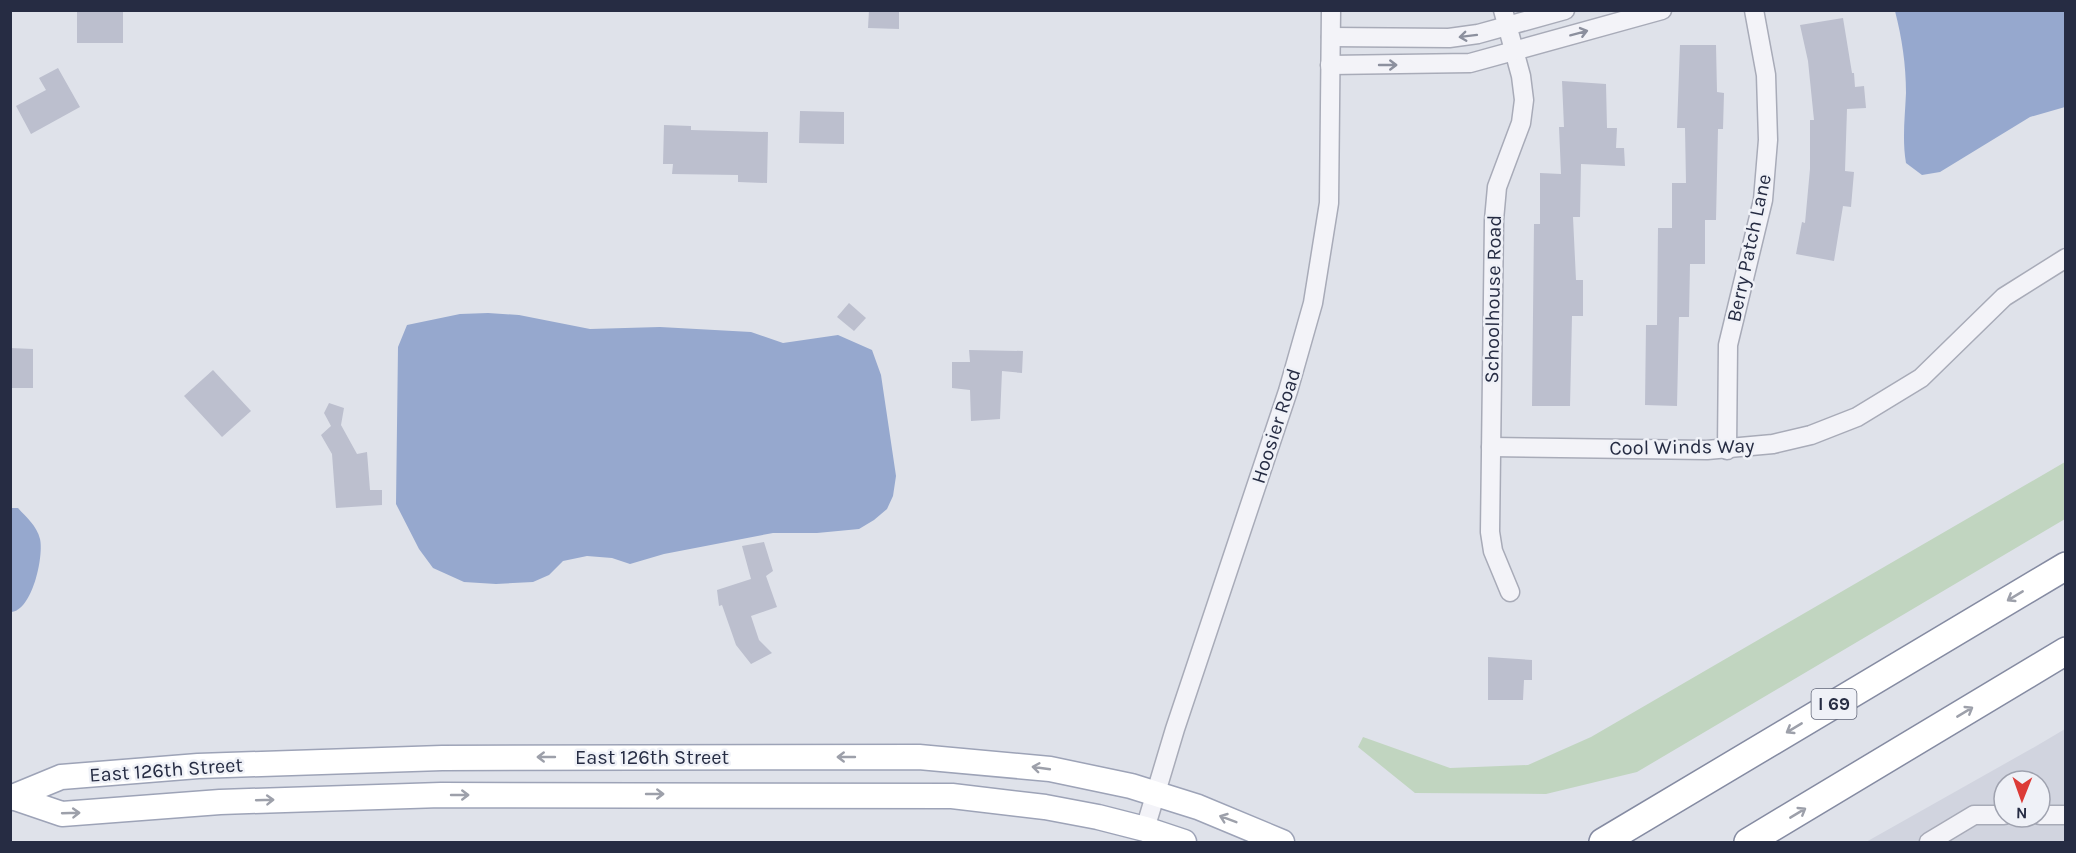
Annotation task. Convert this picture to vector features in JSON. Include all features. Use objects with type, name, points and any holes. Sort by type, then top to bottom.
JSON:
[{"type":"highway","name":"I 69","points":[[1603,843],[2066,566]]},
{"type":"highway","points":[[1748,843],[2066,651]]},
{"type":"main road","name":"East 126th Street","points":[[13,798],[61,777],[198,766],[465,758],[951,759],[1050,769],[1155,793],[1240,823],[1282,843]]},
{"type":"main road","name":"East 126th Street","points":[[13,798],[62,814],[220,802],[441,795],[952,796],[1045,807],[1145,829],[1184,843]]},
{"type":"street","name":"Hoosier Road","points":[[1145,829],[1288,391],[1313,303],[1329,202],[1331,10]]},
{"type":"street","points":[[1330,37],[1449,38],[1505,19],[1565,10]]},
{"type":"street","points":[[1330,65],[1450,65],[1484,61],[1662,10]]},
{"type":"street","name":"Berry Patch Lane","points":[[1727,450],[1728,345],[1763,200],[1768,140],[1766,75],[1754,10]]},
{"type":"street","name":"Schoolhouse Road","points":[[1505,19],[1523,88],[1524,112],[1501,173],[1495,201],[1490,532],[1493,551],[1510,592]]},
{"type":"street","name":"Cool Winds Way","points":[[1491,447],[1727,450],[1784,442],[1811,435],[1878,406],[1921,378],[2004,297],[2066,258]]},
{"type":"street","points":[[1929,843],[1974,815],[1992,815]]},
{"type":"shaded area","points":[[2065,729],[2065,842],[1866,842],[1992,771],[1992,829],[2052,829],[2052,769],[1995,769]]},
{"type":"green space","points":[[2065,462],[2065,519],[1637,772],[1546,794],[1415,793],[1358,747],[1363,737],[1450,768],[1528,765],[1591,737]]},
{"type":"water","points":[[1895,11],[2065,11],[2065,107],[2030,117],[1940,172],[1922,175],[1906,163],[1905,72],[1902,41]]},
{"type":"water","points":[[460,314],[519,315],[590,329],[660,327],[751,332],[783,343],[838,335],[872,350],[881,375],[896,476],[893,496],[887,509],[859,529],[817,533],[773,533],[664,554],[630,564],[612,558],[587,556],[563,561],[549,575],[533,582],[496,584],[464,582],[433,568],[419,549],[396,504],[398,347],[407,325]]},
{"type":"water","points":[[11,508],[18,508],[34,526],[39,534],[41,547],[38,570],[30,593],[25,603],[11,612]]},
{"type":"building","points":[[77,10],[123,10],[123,43],[77,43]]},
{"type":"building","points":[[869,10],[899,10],[899,29],[868,28]]},
{"type":"building","points":[[1843,18],[1855,87],[1864,86],[1866,108],[1847,109],[1845,171],[1854,172],[1851,207],[1843,206],[1834,261],[1796,254],[1802,222],[1805,223],[1810,169],[1810,120],[1814,120],[1808,61],[1800,25]]},
{"type":"building","points":[[1680,45],[1716,45],[1717,92],[1724,93],[1723,129],[1718,129],[1716,220],[1705,220],[1705,264],[1690,264],[1689,317],[1679,317],[1677,406],[1645,405],[1646,325],[1657,325],[1658,228],[1672,228],[1672,183],[1686,183],[1685,128],[1677,128]]},
{"type":"building","points":[[58,68],[80,107],[31,134],[16,106],[46,90],[39,78]]},
{"type":"building","points":[[1562,81],[1606,84],[1607,128],[1617,128],[1616,148],[1624,148],[1625,166],[1581,164],[1580,217],[1573,217],[1576,280],[1583,280],[1583,316],[1572,316],[1570,406],[1532,406],[1534,224],[1540,224],[1540,173],[1561,174],[1559,127],[1564,127]]},
{"type":"building","points":[[800,111],[844,112],[844,144],[799,143]]},
{"type":"building","points":[[664,125],[691,126],[691,130],[768,132],[767,183],[738,182],[738,175],[672,174],[673,164],[663,164]]},
{"type":"building","points":[[849,303],[866,318],[854,331],[837,317]]},
{"type":"building","points":[[10,348],[33,349],[33,388],[10,388]]},
{"type":"building","points":[[969,350],[1023,351],[1022,373],[1002,371],[1000,419],[971,421],[970,390],[952,388],[952,362],[970,362]]},
{"type":"building","points":[[213,370],[251,411],[222,437],[184,396]]},
{"type":"building","points":[[329,403],[344,408],[341,425],[357,454],[367,452],[370,490],[382,490],[382,505],[336,508],[332,454],[321,435],[331,426],[324,413]]},
{"type":"building","points":[[764,542],[773,571],[766,576],[777,607],[751,616],[759,640],[772,653],[751,664],[736,645],[722,605],[719,606],[717,590],[751,579],[742,546]]},
{"type":"building","points":[[1488,657],[1532,660],[1532,680],[1524,680],[1523,700],[1488,700]]}]
